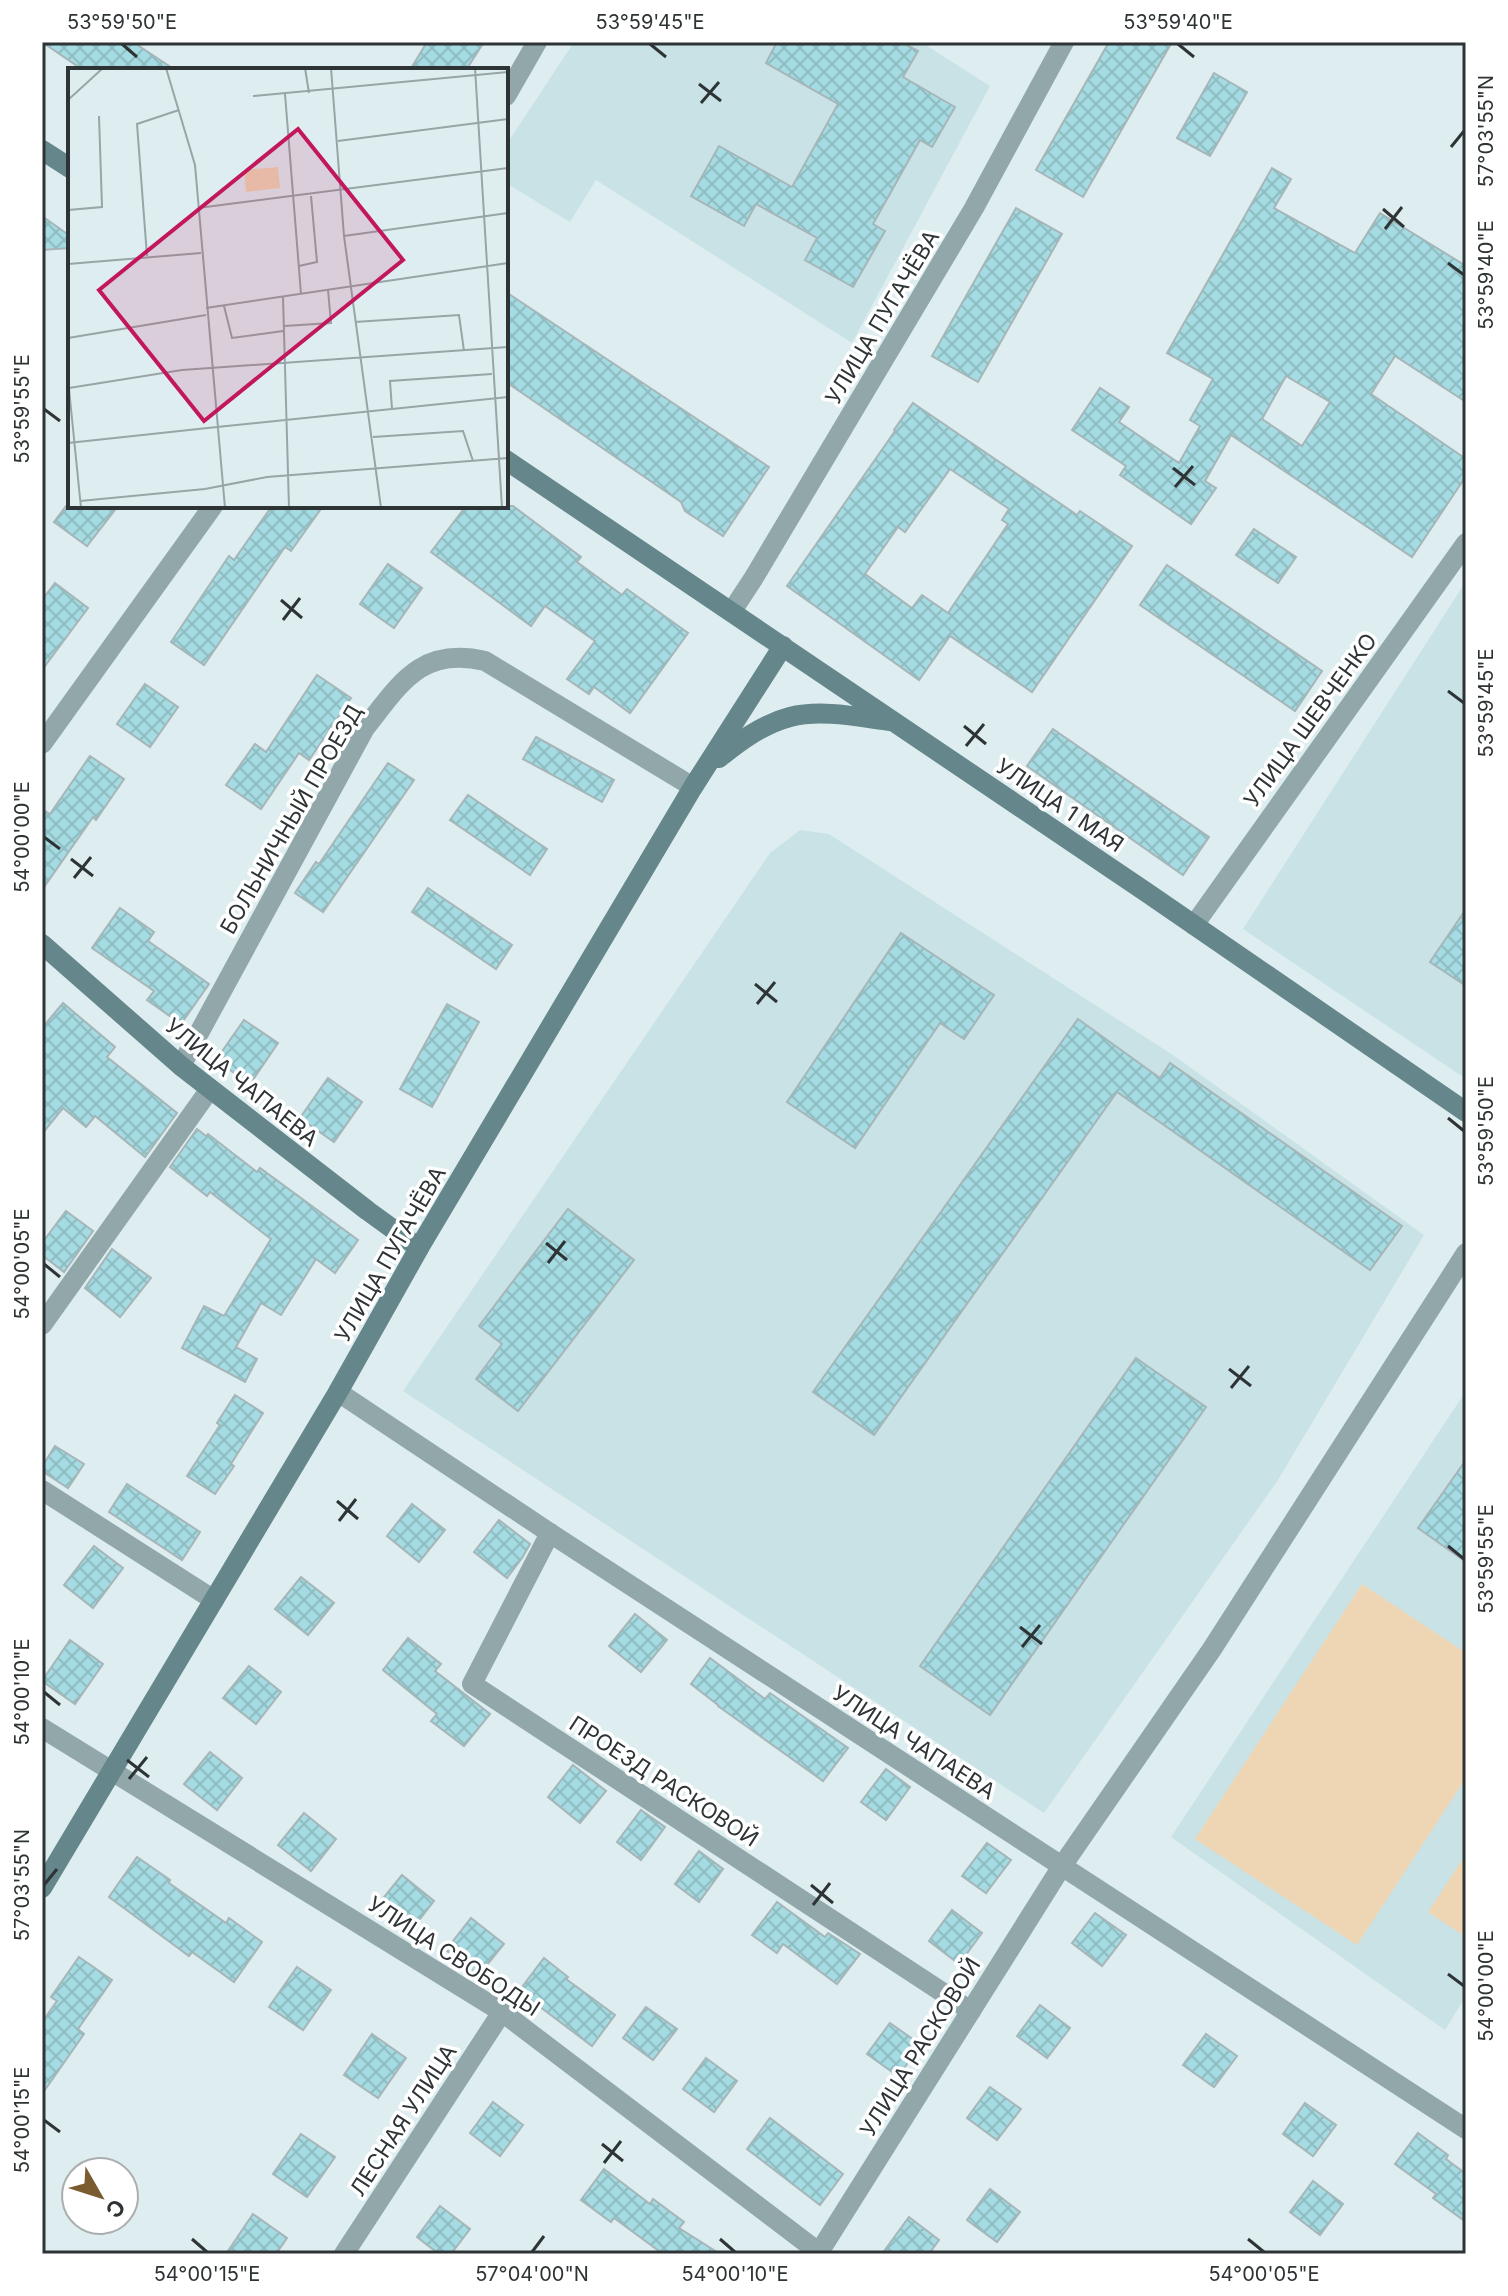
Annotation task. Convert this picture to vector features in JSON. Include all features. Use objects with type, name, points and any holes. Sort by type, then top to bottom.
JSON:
[{"type":"main road","points":[[42,150],[68,167]]},
{"type":"main road","name":"УЛИЦА 1 МАЯ","points":[[508,461],[895,721],[1466,1112]]},
{"type":"main road","name":"УЛИЦА ПУГАЧЁВА","points":[[42,1888],[698,779],[783,646]]},
{"type":"main road","points":[[698,779],[745,737],[790,717],[834,713],[895,721]]},
{"type":"main road","name":"УЛИЦА ЧАПАЕВА","points":[[42,944],[181,1066],[419,1248]]},
{"type":"street","points":[[508,93],[537,42]]},
{"type":"street","name":"УЛИЦА ПУГАЧЁВА","points":[[732,611],[974,208],[1064,42]]},
{"type":"street","points":[[42,744],[212,508]]},
{"type":"street","name":"УЛИЦА ШЕВЧЕНКО","points":[[1194,925],[1466,543]]},
{"type":"street","name":"БОЛЬНИЧНЫЙ ПРОЕЗД","points":[[181,1066],[365,728],[399,686],[423,664],[465,656],[485,661],[698,779]]},
{"type":"street","points":[[42,1325],[210,1089]]},
{"type":"street","name":"УЛИЦА РАСКОВОЙ","points":[[819,2254],[1062,1866],[1212,1649],[1466,1253]]},
{"type":"street","name":"УЛИЦА ЧАПАЕВА","points":[[338,1392],[1466,2129]]},
{"type":"street","points":[[42,1490],[214,1600]]},
{"type":"street","name":"ПРОЕЗД РАСКОВОЙ","points":[[550,1533],[472,1684],[971,2011]]},
{"type":"street","name":"УЛИЦА СВОБОДЫ","points":[[42,1728],[502,2012],[819,2254]]},
{"type":"street","name":"ЛЕСНАЯ УЛИЦА","points":[[344,2254],[502,2012]]},
{"type":"shaded area","points":[[574,42],[921,42],[990,86],[852,343],[596,180],[570,222],[508,184],[508,142]]},
{"type":"shaded area","points":[[1466,581],[1466,1079],[1243,929]]},
{"type":"shaded area","points":[[800,830],[829,834],[1173,1055],[1424,1235],[1278,1480],[1044,1813],[403,1391],[770,853]]},
{"type":"shaded area","points":[[1466,1391],[1466,1996],[1445,2030],[1171,1837]]},
{"type":"shaded area","points":[[1362,1584],[1466,1653],[1466,1778],[1357,1945],[1195,1839]]},
{"type":"shaded area","points":[[1466,1854],[1466,1937],[1428,1912]]},
{"type":"building","points":[[42,42],[133,42],[172,68],[80,68]]},
{"type":"building","points":[[427,42],[484,42],[467,68],[411,68]]},
{"type":"building","points":[[777,42],[901,42],[918,51],[903,77],[955,107],[932,147],[920,140],[873,224],[885,231],[853,287],[805,260],[817,238],[756,204],[744,226],[691,196],[719,146],[792,187],[838,104],[766,63]]},
{"type":"building","points":[[1109,42],[1172,42],[1083,197],[1036,170]]},
{"type":"building","points":[[1214,73],[1247,92],[1210,156],[1177,138]]},
{"type":"building","points":[[1272,168],[1291,179],[1274,208],[1355,253],[1380,213],[1466,266],[1466,402],[1395,356],[1371,394],[1466,459],[1466,476],[1412,557],[1231,435],[1205,481],[1216,488],[1191,524],[1120,475],[1126,466],[1072,430],[1100,388],[1129,407],[1119,422],[1179,463],[1200,426],[1190,420],[1213,379],[1167,353]],"holes":[[[1286,376],[1330,402],[1302,446],[1262,419]]]},
{"type":"building","points":[[1016,208],[1062,234],[978,382],[932,356]]},
{"type":"building","points":[[42,216],[68,235],[68,248],[42,250]]},
{"type":"building","points":[[508,293],[769,467],[723,536],[685,511],[681,502],[508,383]]},
{"type":"building","points":[[913,403],[1077,515],[1080,511],[1132,546],[1032,692],[950,636],[919,680],[787,586]],"holes":[[[950,469],[1009,509],[1002,520],[1008,524],[948,613],[922,595],[912,608],[865,574],[898,527],[905,532]]]},
{"type":"building","points":[[66,506],[116,508],[87,546],[54,522]]},
{"type":"building","points":[[513,506],[581,557],[577,562],[622,595],[627,589],[688,633],[630,713],[594,687],[589,694],[567,679],[595,641],[545,606],[531,626],[431,552],[464,508]]},
{"type":"building","points":[[271,508],[322,508],[291,551],[285,547],[204,665],[171,642],[229,556],[234,560]]},
{"type":"building","points":[[1254,529],[1296,557],[1278,583],[1236,555]]},
{"type":"building","points":[[388,564],[422,588],[394,628],[360,604]]},
{"type":"building","points":[[1167,565],[1322,671],[1295,711],[1140,605]]},
{"type":"building","points":[[55,583],[88,608],[42,670],[42,600]]},
{"type":"building","points":[[317,675],[351,698],[309,760],[299,753],[261,809],[226,785],[255,744],[266,752]]},
{"type":"building","points":[[145,684],[178,707],[150,747],[117,724]]},
{"type":"building","points":[[1053,729],[1209,837],[1183,875],[1027,766]]},
{"type":"building","points":[[536,737],[614,780],[602,802],[523,759]]},
{"type":"building","points":[[90,756],[124,779],[42,890],[42,809],[50,814]]},
{"type":"building","points":[[388,763],[414,780],[323,912],[295,893],[316,862],[319,864]]},
{"type":"building","points":[[468,795],[547,849],[530,875],[450,820]]},
{"type":"building","points":[[428,888],[512,945],[496,969],[412,912]]},
{"type":"building","points":[[120,908],[154,932],[148,941],[209,984],[181,1024],[147,1000],[154,991],[92,948]]},
{"type":"building","points":[[1466,909],[1466,986],[1430,962]]},
{"type":"building","points":[[901,933],[994,995],[964,1039],[940,1023],[855,1148],[787,1102]]},
{"type":"building","points":[[63,1003],[115,1047],[107,1057],[177,1113],[145,1157],[95,1116],[86,1127],[63,1108],[42,1134],[42,1028]]},
{"type":"building","points":[[447,1004],[479,1022],[432,1107],[400,1089]]},
{"type":"building","points":[[1078,1019],[1160,1078],[1170,1063],[1402,1226],[1370,1270],[1117,1092],[874,1435],[813,1392]]},
{"type":"building","points":[[244,1020],[278,1043],[250,1084],[216,1060]]},
{"type":"building","points":[[328,1078],[362,1102],[334,1142],[300,1118]]},
{"type":"building","points":[[197,1129],[257,1172],[260,1168],[358,1240],[335,1273],[316,1259],[281,1315],[261,1303],[236,1347],[257,1359],[245,1382],[182,1348],[204,1306],[224,1316],[271,1239],[210,1192],[207,1196],[170,1167]]},
{"type":"building","points":[[568,1209],[634,1260],[518,1411],[476,1379],[502,1344],[479,1326]]},
{"type":"building","points":[[66,1211],[93,1231],[64,1272],[42,1255],[42,1243]]},
{"type":"building","points":[[112,1249],[151,1278],[120,1317],[85,1288]]},
{"type":"building","points":[[1136,1358],[1206,1407],[990,1715],[920,1666]]},
{"type":"building","points":[[235,1395],[263,1413],[215,1494],[187,1476]]},
{"type":"building","points":[[55,1446],[84,1464],[68,1488],[42,1471]]},
{"type":"building","points":[[1466,1460],[1466,1562],[1418,1528]]},
{"type":"building","points":[[127,1484],[200,1532],[182,1560],[109,1512]]},
{"type":"building","points":[[412,1504],[445,1530],[419,1562],[387,1536]]},
{"type":"building","points":[[499,1520],[530,1544],[507,1578],[474,1552]]},
{"type":"building","points":[[94,1546],[123,1568],[93,1608],[64,1585]]},
{"type":"building","points":[[301,1577],[334,1603],[308,1635],[275,1609]]},
{"type":"building","points":[[635,1614],[667,1640],[641,1672],[609,1646]]},
{"type":"building","points":[[408,1638],[441,1664],[435,1671],[490,1714],[464,1746],[431,1721],[437,1714],[383,1670]]},
{"type":"building","points":[[70,1640],[103,1664],[75,1704],[42,1681]]},
{"type":"building","points":[[710,1658],[765,1699],[770,1693],[848,1748],[823,1781],[691,1684]]},
{"type":"building","points":[[249,1666],[281,1692],[256,1724],[223,1698]]},
{"type":"building","points":[[210,1752],[242,1778],[217,1810],[184,1784]]},
{"type":"building","points":[[573,1765],[606,1791],[580,1823],[548,1797]]},
{"type":"building","points":[[886,1769],[910,1787],[886,1820],[861,1802]]},
{"type":"building","points":[[641,1810],[665,1827],[641,1860],[617,1842]]},
{"type":"building","points":[[304,1813],[336,1839],[311,1871],[278,1845]]},
{"type":"building","points":[[987,1843],[1011,1860],[986,1893],[962,1876]]},
{"type":"building","points":[[699,1851],[723,1869],[699,1902],[675,1884]]},
{"type":"building","points":[[137,1857],[226,1923],[229,1918],[262,1942],[234,1982],[192,1952],[189,1956],[109,1897]]},
{"type":"building","points":[[402,1875],[434,1901],[409,1933],[376,1907]]},
{"type":"building","points":[[777,1902],[825,1937],[828,1933],[860,1954],[837,1984],[783,1944],[777,1953],[752,1935]]},
{"type":"building","points":[[952,1910],[982,1933],[959,1964],[929,1941]]},
{"type":"building","points":[[1095,1913],[1126,1935],[1102,1966],[1072,1943]]},
{"type":"building","points":[[471,1918],[504,1944],[478,1976],[446,1950]]},
{"type":"building","points":[[79,1957],[112,1980],[78,2029],[84,2034],[42,2094],[42,2022],[57,2001],[51,1997]]},
{"type":"building","points":[[544,1958],[568,1977],[566,1979],[615,2015],[592,2046],[519,1991]]},
{"type":"building","points":[[297,1967],[331,1990],[303,2030],[269,2007]]},
{"type":"building","points":[[1040,2005],[1070,2028],[1047,2058],[1017,2036]]},
{"type":"building","points":[[646,2007],[677,2029],[653,2060],[623,2038]]},
{"type":"building","points":[[890,2023],[921,2045],[898,2076],[867,2054]]},
{"type":"building","points":[[372,2034],[406,2058],[378,2098],[344,2075]]},
{"type":"building","points":[[1206,2034],[1237,2056],[1214,2087],[1183,2065]]},
{"type":"building","points":[[706,2058],[737,2081],[714,2112],[683,2089]]},
{"type":"building","points":[[990,2087],[1021,2109],[997,2140],[967,2118]]},
{"type":"building","points":[[493,2102],[523,2125],[500,2156],[470,2133]]},
{"type":"building","points":[[1305,2103],[1336,2125],[1313,2156],[1283,2134]]},
{"type":"building","points":[[770,2118],[843,2174],[820,2205],[747,2149]]},
{"type":"building","points":[[1418,2133],[1448,2155],[1446,2159],[1466,2174],[1466,2222],[1433,2198],[1436,2194],[1395,2164]]},
{"type":"building","points":[[301,2134],[335,2157],[307,2197],[273,2174]]},
{"type":"building","points":[[604,2169],[650,2204],[653,2199],[684,2222],[679,2228],[720,2254],[663,2254],[614,2218],[611,2222],[581,2200]]},
{"type":"building","points":[[1313,2181],[1343,2204],[1320,2235],[1290,2212]]},
{"type":"building","points":[[990,2189],[1020,2212],[997,2242],[967,2220]]},
{"type":"building","points":[[440,2206],[470,2229],[451,2254],[439,2254],[417,2237]]},
{"type":"building","points":[[253,2214],[287,2238],[276,2254],[226,2254]]},
{"type":"building","points":[[909,2217],[939,2240],[929,2254],[882,2254]]}]
